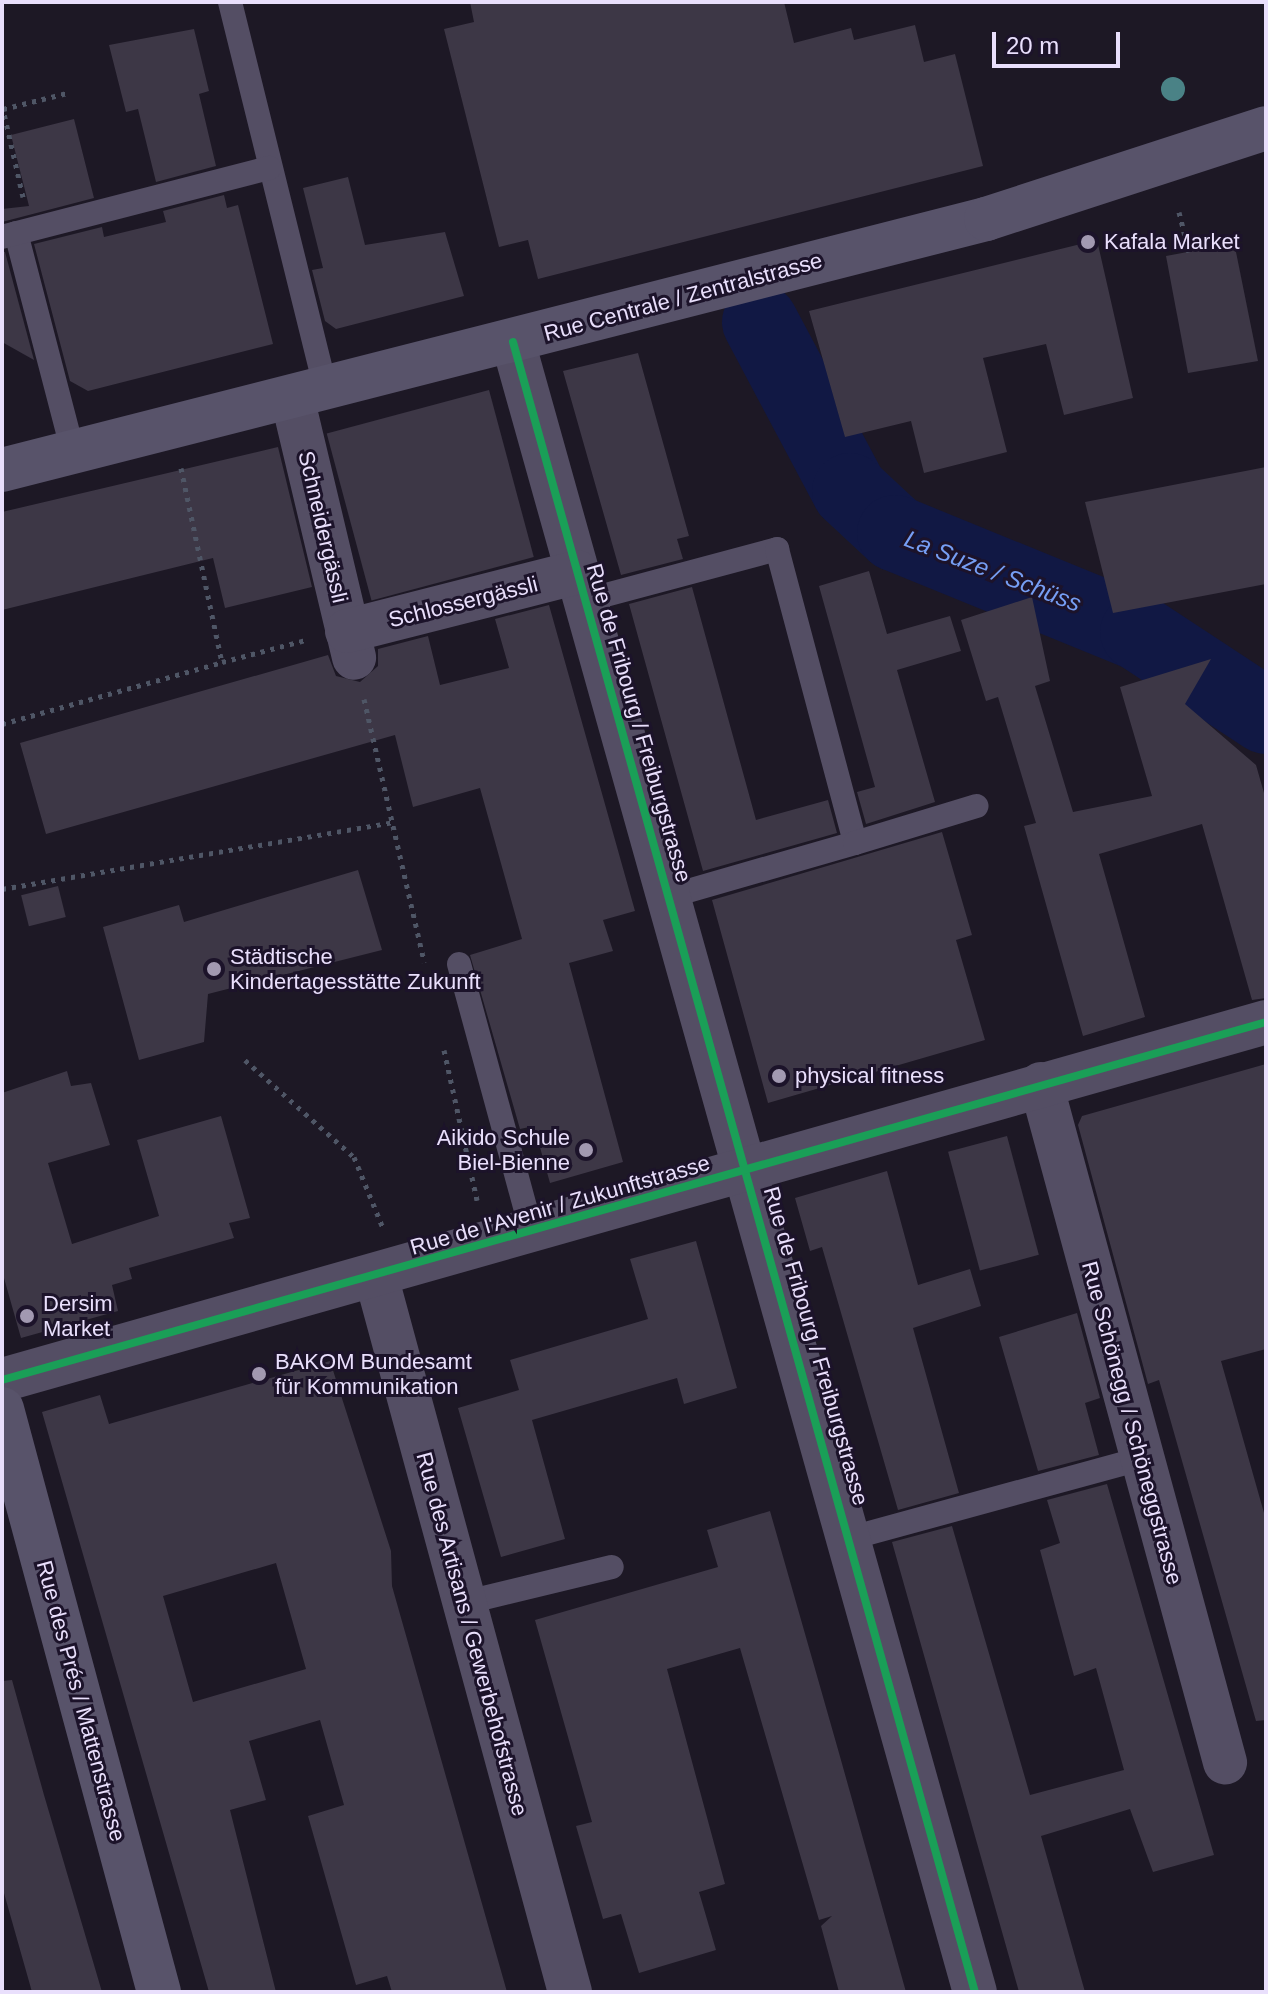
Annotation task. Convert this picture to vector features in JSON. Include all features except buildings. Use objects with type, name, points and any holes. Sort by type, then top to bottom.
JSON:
[{"type":"main road","name":"Rue Centrale / Zentralstrasse","points":[[2,470],[986,219],[1266,128]]},
{"type":"main road","name":"Rue des Prés / Mattenstrasse","points":[[2,1409],[159,1992]]},
{"type":"street","name":"Rue de Fribourg / Freiburgstrasse","points":[[513,342],[851,1538],[975,1992]]},
{"type":"street","name":"Schneidergässli","points":[[309,393],[350,644]]},
{"type":"street","name":"Schlossergässli","points":[[350,644],[582,586]]},
{"type":"street","name":"Rue de l'Avenir / Zukunftstrasse","points":[[2,1380],[382,1258],[532,1232],[1266,1022]]},
{"type":"street","name":"Rue Schönegg / Schöneggstrasse","points":[[1041,1084],[1140,1459],[1225,1762]]},
{"type":"street","name":"Rue des Artisans / Gewerbehofstrasse","points":[[382,1258],[463,1603],[570,1992]]},
{"type":"lane","points":[[230,2],[269,168],[309,393]]},
{"type":"lane","points":[[73,452],[16,233],[269,168]]},
{"type":"lane","points":[[582,586],[777,549],[855,843]]},
{"type":"lane","points":[[670,896],[977,806]]},
{"type":"lane","points":[[459,964],[532,1232]]},
{"type":"lane","points":[[851,1538],[1140,1459]]},
{"type":"lane","points":[[463,1603],[612,1567]]},
{"type":"path","points":[[16,233],[3,109],[67,93]]},
{"type":"path","points":[[1179,212],[1189,252]]},
{"type":"path","points":[[180,463],[222,662]]},
{"type":"path","points":[[2,724],[222,662],[350,644],[426,972]]},
{"type":"path","points":[[2,889],[393,822]]},
{"type":"path","points":[[440,1032],[480,1213]]},
{"type":"path","points":[[245,1060],[354,1157],[382,1258]]},
{"type":"waterway","name":"La Suze / Schüss","points":[[760,322],[850,491],[895,533],[1138,632],[1266,716]]},
{"type":"cycle path","points":[[513,342],[975,1992]]},
{"type":"cycle path","points":[[2,1380],[1266,1022]]},
{"type":"place","name":"Kafala Market","points":[[1088,242]]},
{"type":"place","name":"Städtische Kindertagesstätte Zukunft","points":[[214,969]]},
{"type":"place","name":"physical fitness","points":[[779,1076]]},
{"type":"place","name":"Aikido Schule Biel-Bienne","points":[[586,1150]]},
{"type":"place","name":"Dersim Market","points":[[27,1316]]},
{"type":"place","name":"BAKOM Bundesamt für Kommunikation","points":[[259,1374]]}]
